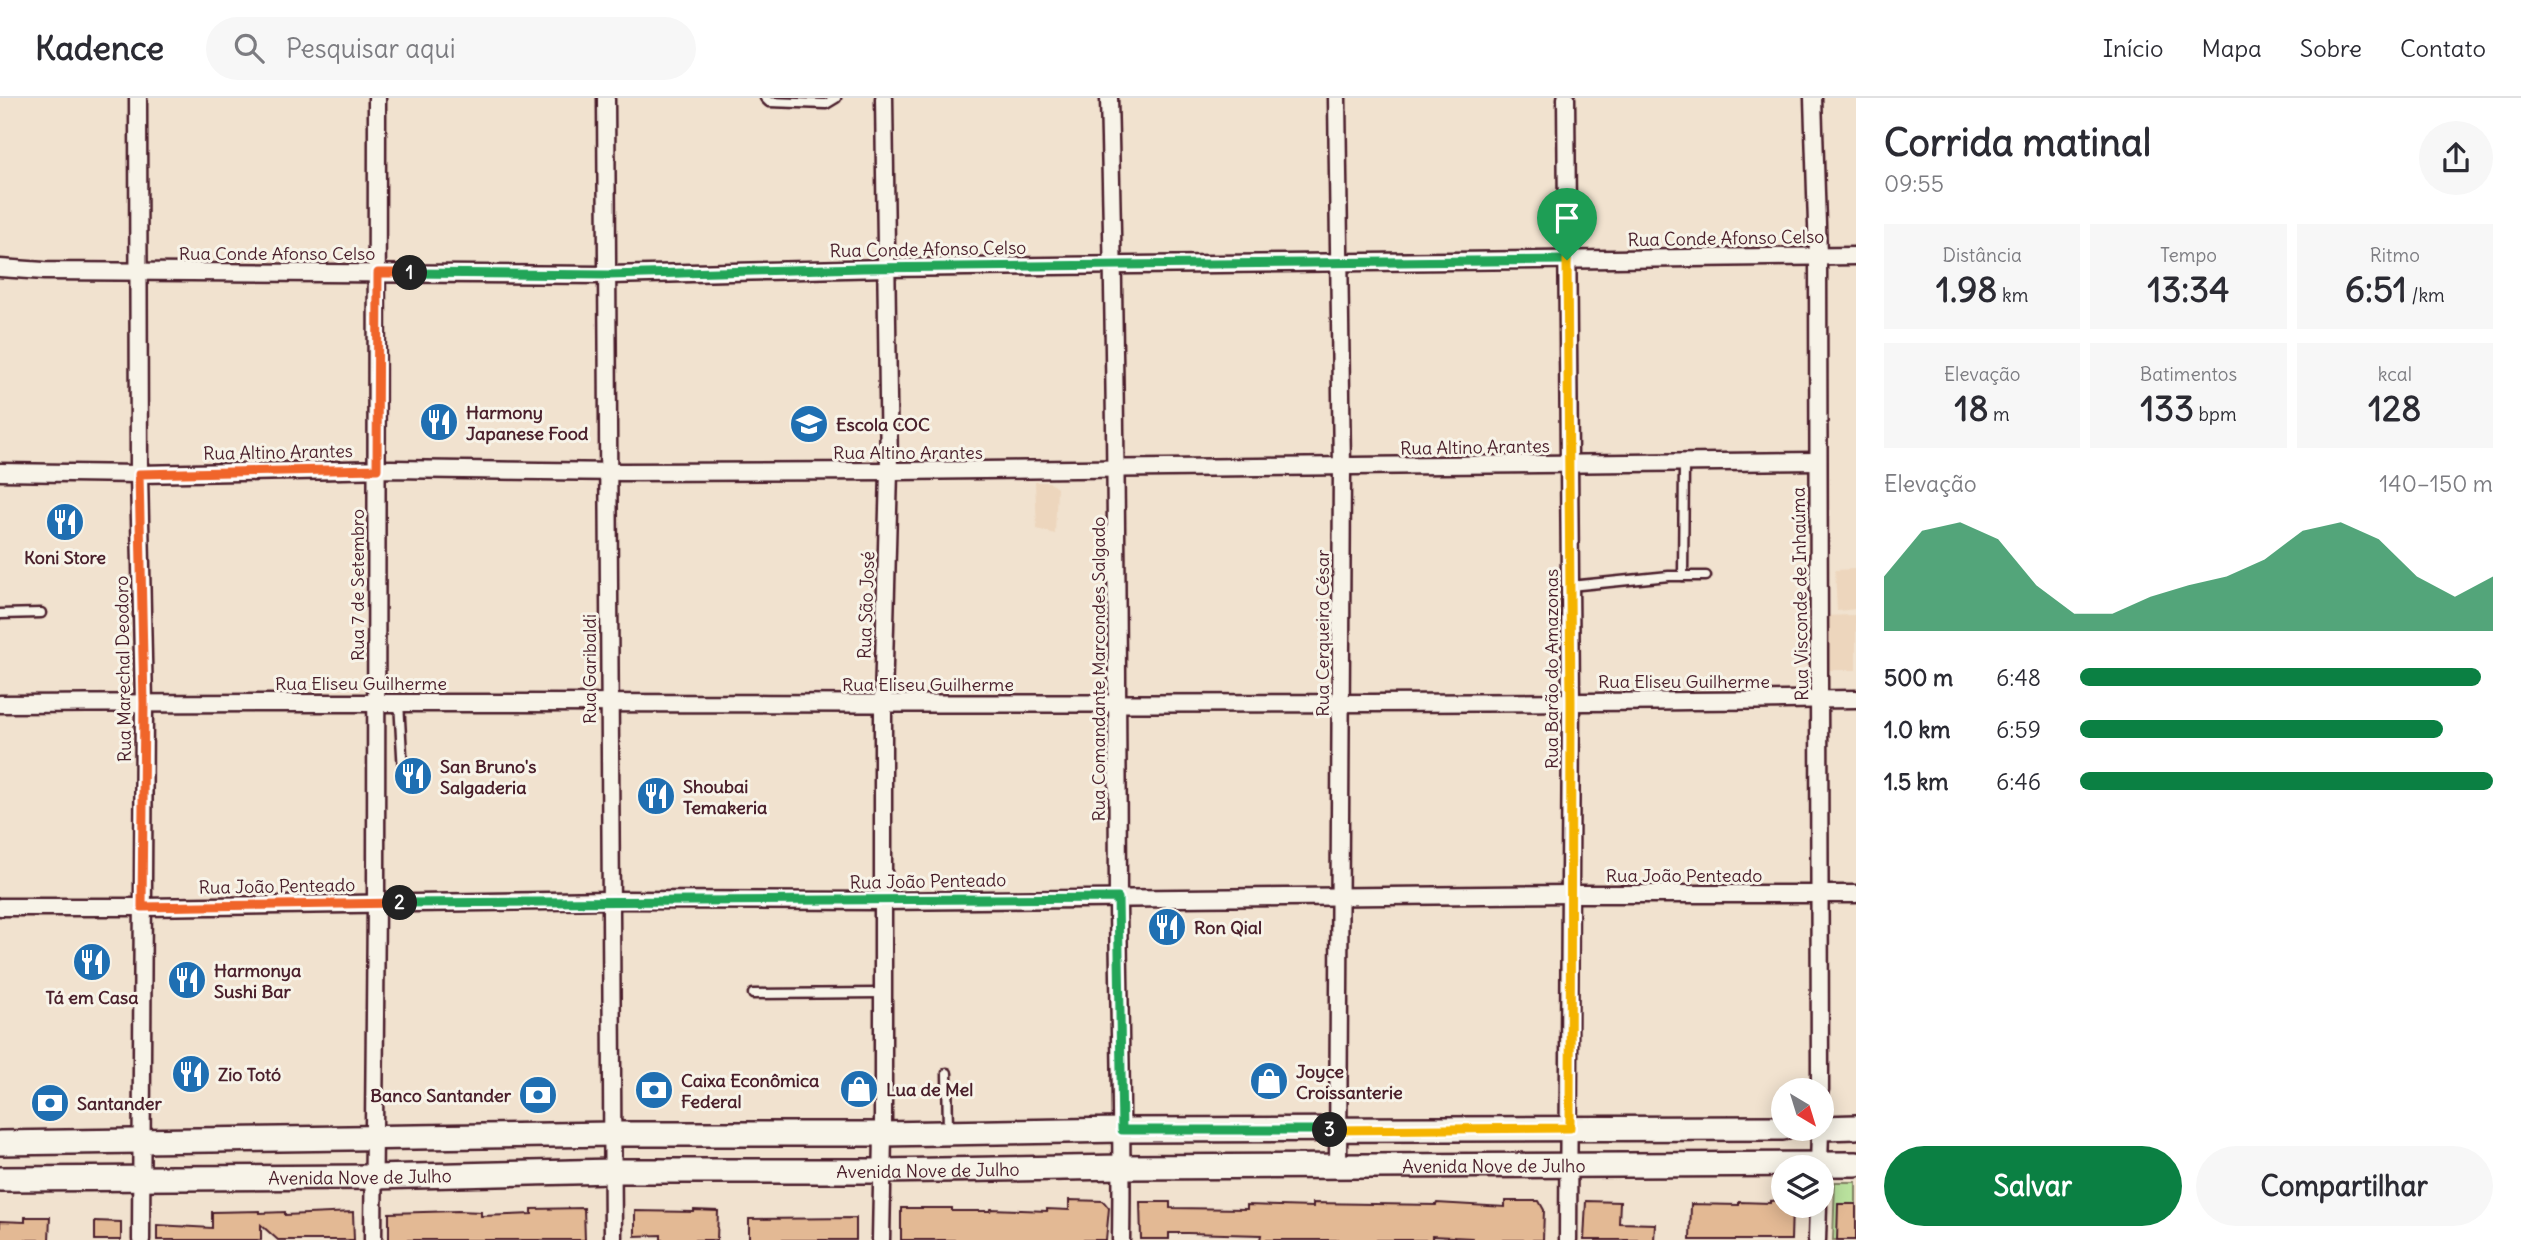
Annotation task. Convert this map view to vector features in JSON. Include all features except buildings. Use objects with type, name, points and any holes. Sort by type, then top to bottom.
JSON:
[{"type":"main road","points":[[1834,1128],[1856,1127]]},
{"type":"main road","name":"Avenida Nove de Julho","points":[[0,1143],[613,1134],[1771,1128]]},
{"type":"main road","name":"Avenida Nove de Julho","points":[[1834,1165],[1856,1164]]},
{"type":"main road","name":"Avenida Nove de Julho","points":[[0,1179],[1122,1167],[1771,1166]]},
{"type":"street","name":"Rua Marechal Deodoro","points":[[138,98],[139,474],[144,703],[141,1240]]},
{"type":"street","name":"Rua 7 de Setembro","points":[[373,1240],[377,98]]},
{"type":"street","name":"Rua Garibaldi","points":[[606,98],[613,1240]]},
{"type":"street","name":"Rua São José","points":[[881,1240],[883,703],[889,471],[884,98]]},
{"type":"street","name":"Rua Comandante Marcondes Salgado","points":[[1109,98],[1117,470],[1121,1240]]},
{"type":"street","name":"Rua Cerqueira César","points":[[1337,98],[1342,468],[1338,1168]]},
{"type":"street","name":"Rua Barão do Amazonas","points":[[1566,98],[1571,701],[1568,1240]]},
{"type":"street","name":"Rua Visconde de Inhaúma","points":[[1813,98],[1818,256],[1820,1078]]},
{"type":"street","name":"Rua Conde Afonso Celso","points":[[0,268],[44,271],[609,275],[887,268],[1856,256]]},
{"type":"street","name":"Rua Altino Arantes","points":[[0,472],[139,474],[377,469],[608,472],[1117,470],[1817,461]]},
{"type":"street","name":"Rua Eliseu Guilherme","points":[[0,704],[1117,704],[1856,699]]},
{"type":"street","name":"Rua João Penteado","points":[[0,907],[610,900],[882,901],[1856,894]]},
{"type":"street","points":[[1817,1240],[1818,1218]]},
{"type":"lane","points":[[765,98],[769,102],[826,104],[836,98]]},
{"type":"lane","points":[[1683,576],[1684,464]]},
{"type":"lane","points":[[1570,586],[1706,576]]},
{"type":"lane","points":[[0,614],[41,613]]},
{"type":"lane","points":[[399,702],[403,772]]},
{"type":"lane","points":[[753,995],[882,993]]},
{"type":"lane","points":[[947,1073],[948,1133]]},
{"type":"shaded area","points":[[1035,482],[1049,482],[1057,488],[1055,534],[1037,529]]},
{"type":"shaded area","points":[[1856,569],[1856,609],[1837,611],[1835,570]]},
{"type":"shaded area","points":[[1856,615],[1856,670],[1824,670],[1821,616]]},
{"type":"green space","points":[[1835,1182],[1856,1182],[1856,1240],[1833,1240]]},
{"type":"place","name":"Harmony Japanese Food","points":[[439,422]]},
{"type":"place","name":"Escola COC","points":[[809,424]]},
{"type":"place","name":"Koni Store","points":[[65,522]]},
{"type":"place","name":"San Bruno's Salgaderia","points":[[413,776]]},
{"type":"place","name":"Shoubai Temakeria","points":[[656,796]]},
{"type":"place","name":"Ron Qial","points":[[1167,927]]},
{"type":"place","name":"Tá em Casa","points":[[92,962]]},
{"type":"place","name":"Harmonya Sushi Bar","points":[[187,980]]},
{"type":"place","name":"Zio Totó","points":[[191,1074]]},
{"type":"place","name":"Joyce Croissanterie","points":[[1269,1081]]},
{"type":"place","name":"Lua de Mel","points":[[859,1089]]},
{"type":"place","name":"Caixa Econômica Federal","points":[[654,1090]]},
{"type":"place","name":"Banco Santander","points":[[538,1095]]},
{"type":"place","name":"Santander","points":[[50,1103]]},
{"type":"route","points":[[1567,260],[1571,701],[1570,1128],[1122,1130],[1118,898],[610,900],[142,907],[144,703],[139,474],[377,469],[378,273],[609,275],[863,268],[1567,260]]}]
